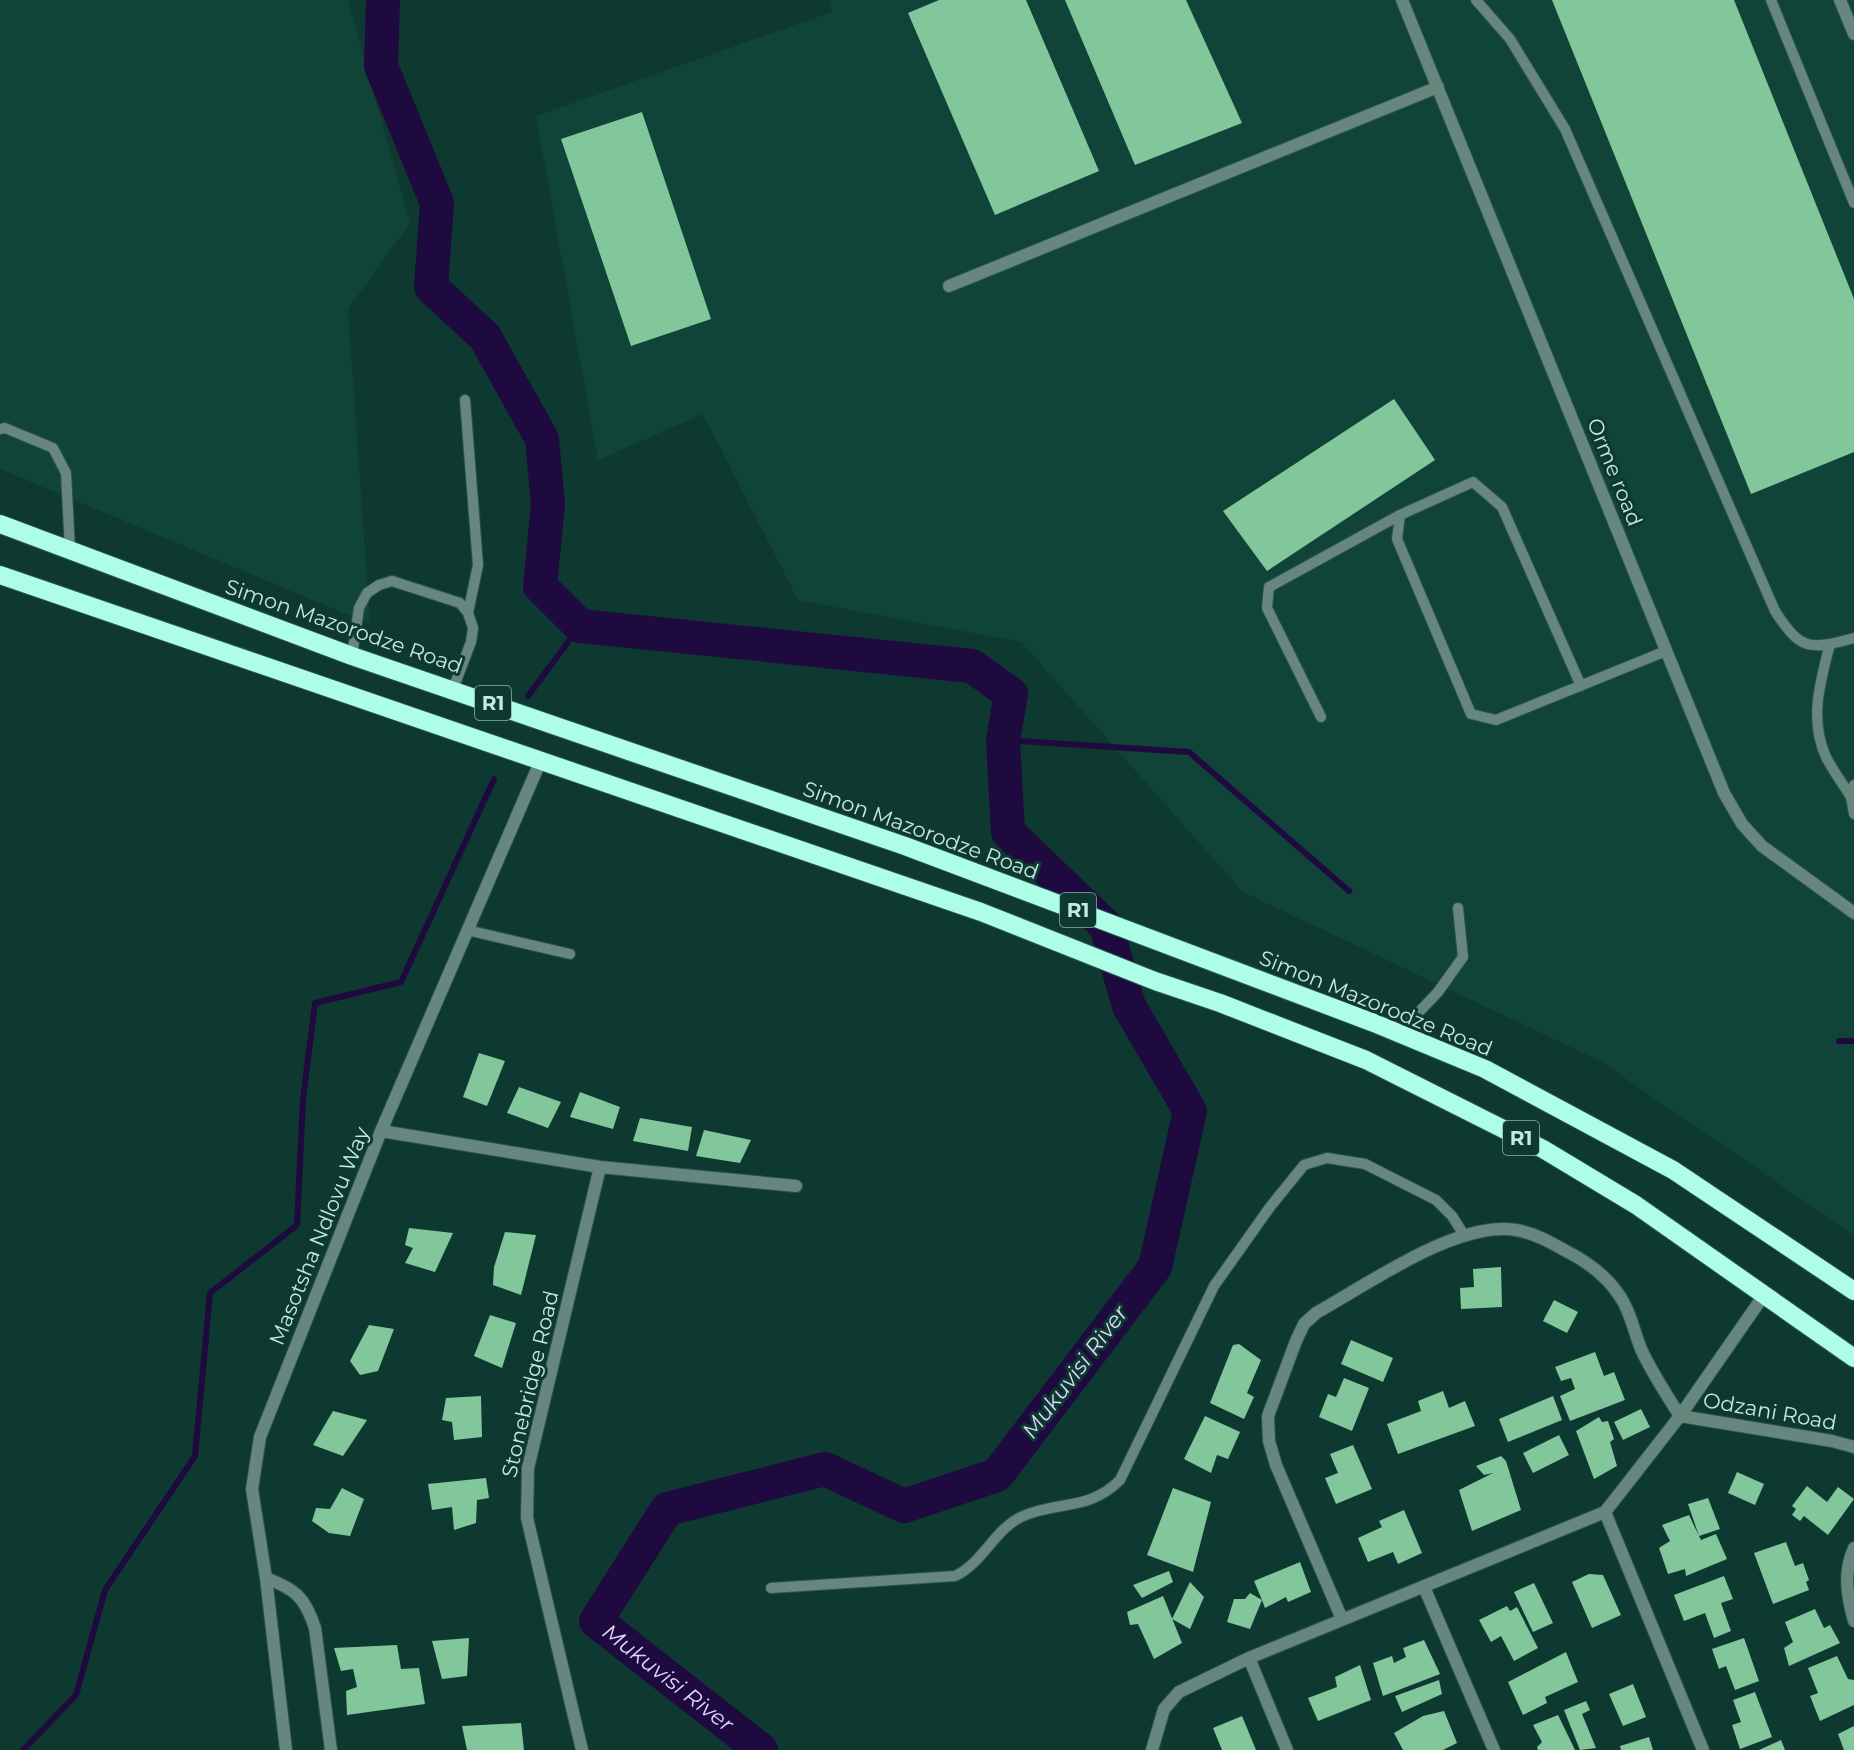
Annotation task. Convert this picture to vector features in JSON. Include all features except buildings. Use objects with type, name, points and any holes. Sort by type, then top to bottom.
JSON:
[{"type":"highway","name":"Simon Mazorodze Road","points":[[0,524],[352,656],[905,846],[1399,1033],[1485,1069],[1673,1170],[1854,1291]]},
{"type":"highway","name":"R1","points":[[0,575],[981,912],[1155,981],[1220,1003],[1366,1060],[1524,1139],[1636,1204],[1854,1358]]},
{"type":"street","name":"Orme road","points":[[1402,0],[1724,793],[1742,824],[1762,846],[1854,913]]},
{"type":"street","points":[[1840,0],[1854,34]]},
{"type":"street","points":[[949,286],[1438,87]]},
{"type":"street","name":"Masotsha Ndlovu Way","points":[[286,1750],[266,1578],[252,1489],[260,1437],[381,1131],[541,760]]},
{"type":"street","points":[[381,1131],[600,1167],[796,1186]]},
{"type":"street","name":"Stonebridge Road","points":[[582,1750],[527,1518],[526,1492],[533,1443],[600,1167]]},
{"type":"street","points":[[1342,1619],[1276,1465],[1269,1441],[1269,1416],[1296,1341],[1304,1324],[1316,1313],[1440,1244],[1464,1235],[1514,1230],[1534,1235],[1585,1261],[1601,1274],[1622,1298],[1654,1376],[1680,1416]]},
{"type":"street","points":[[1152,1750],[1164,1709],[1179,1692],[1249,1658],[1605,1512],[1680,1416],[1764,1295]]},
{"type":"street","name":"Odzani Road","points":[[1680,1416],[1832,1440],[1854,1447]]},
{"type":"street","points":[[1605,1512],[1703,1750]]},
{"type":"street","points":[[1854,1548],[1847,1568],[1846,1593],[1854,1621]]},
{"type":"street","points":[[266,1578],[298,1594],[309,1608],[315,1628],[331,1750]]},
{"type":"street","points":[[1424,1587],[1494,1750]]},
{"type":"street","points":[[1249,1658],[1287,1750]]},
{"type":"lane","points":[[1476,0],[1510,39],[1565,129],[1775,611],[1790,634],[1805,645],[1830,644],[1854,638]]},
{"type":"lane","points":[[1771,0],[1854,203]]},
{"type":"lane","points":[[465,400],[478,565],[468,613]]},
{"type":"lane","points":[[0,429],[5,428],[53,448],[66,473],[70,550]]},
{"type":"lane","points":[[1321,717],[1267,608],[1269,587],[1400,516],[1473,482],[1502,507],[1581,686]]},
{"type":"lane","points":[[1400,516],[1397,539],[1471,714],[1496,720],[1666,651]]},
{"type":"lane","points":[[352,656],[359,608],[368,593],[379,585],[392,581],[460,603],[468,613],[472,628],[471,642],[453,689]]},
{"type":"lane","points":[[1830,644],[1819,689],[1816,721],[1826,757],[1851,797],[1854,814]]},
{"type":"lane","points":[[1851,797],[1854,785]]},
{"type":"lane","points":[[1399,1033],[1438,992],[1463,957],[1458,908]]},
{"type":"lane","points":[[467,930],[570,954]]},
{"type":"lane","points":[[771,1588],[955,1576],[974,1565],[1007,1527],[1019,1518],[1089,1501],[1109,1490],[1120,1480],[1214,1286],[1270,1207],[1304,1165],[1327,1158],[1365,1164],[1436,1200],[1452,1216],[1464,1235]]},
{"type":"shaded area","points":[[0,0],[348,0],[410,223],[348,309],[370,624],[0,469]]},
{"type":"shaded area","points":[[830,0],[1854,0],[1854,1235],[1600,1061],[1243,892],[1021,642],[798,600],[703,414],[598,460],[536,116],[832,12]]},
{"type":"waterway","name":"Mukuvisi River","points":[[383,0],[381,66],[437,203],[431,287],[485,337],[542,439],[548,504],[540,586],[580,626],[972,666],[1011,694],[1003,740],[1008,832],[1106,926],[1129,1006],[1190,1111],[1155,1267],[997,1475],[904,1506],[825,1469],[667,1509],[596,1621],[761,1750]]},
{"type":"waterway","points":[[528,696],[580,626]]},
{"type":"waterway","points":[[1003,740],[1189,752],[1349,891]]},
{"type":"waterway","points":[[23,1750],[76,1695],[105,1590],[195,1456],[210,1293],[297,1225],[303,1099],[315,1003],[401,982],[494,779]]},
{"type":"waterway","points":[[1839,1041],[1854,1041]]}]
